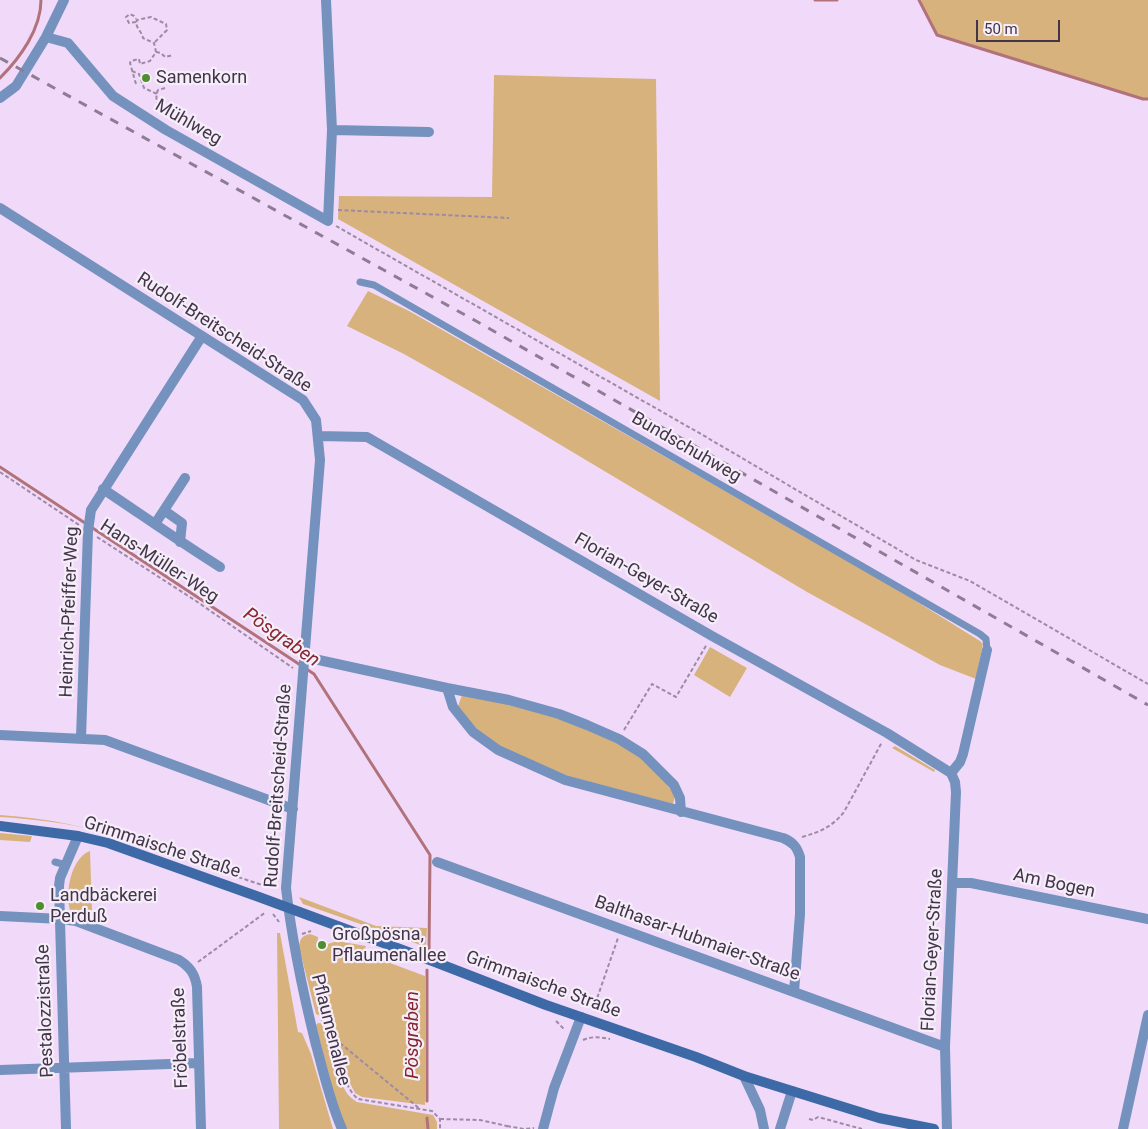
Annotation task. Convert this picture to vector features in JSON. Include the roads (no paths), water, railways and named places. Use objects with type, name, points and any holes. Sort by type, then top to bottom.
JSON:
[{"type":"main road","name":"Grimmaische Straße","points":[[0,826],[41,834],[78,836],[141,854],[744,1076],[879,1118],[934,1129]]},
{"type":"street","points":[[0,98],[16,86],[46,37],[64,0]]},
{"type":"street","points":[[326,0],[332,130],[429,132]]},
{"type":"street","name":"Mühlweg","points":[[46,37],[68,44],[113,96],[166,130],[328,221],[332,130]]},
{"type":"street","name":"Rudolf-Breitscheid-Straße","points":[[0,208],[304,400],[316,420],[320,460],[286,888],[288,908]]},
{"type":"street","name":"Heinrich-Pfeiffer-Weg","points":[[81,738],[88,526],[91,510],[202,336]]},
{"type":"street","name":"Florian-Geyer-Straße","points":[[319,436],[367,437],[712,636],[887,733],[951,773],[955,782],[956,792],[945,1047],[947,1129]]},
{"type":"street","points":[[155,524],[185,478]]},
{"type":"street","points":[[103,490],[220,567]]},
{"type":"street","points":[[165,511],[182,523],[180,542]]},
{"type":"street","points":[[951,773],[960,762],[963,754],[987,650]]},
{"type":"street","points":[[304,667],[447,688],[509,700],[559,714],[619,739],[644,754],[674,785],[680,798],[681,812]]},
{"type":"street","points":[[447,688],[453,707],[461,719],[472,732],[498,750],[565,780],[783,838],[794,844],[798,848],[800,857],[800,914],[794,992]]},
{"type":"street","points":[[0,735],[104,740],[293,809]]},
{"type":"street","name":"Pestalozzistraße","points":[[66,1129],[59,886],[60,878],[78,836]]},
{"type":"street","name":"Balthasar-Hubmaier-Straße","points":[[437,862],[945,1047]]},
{"type":"street","name":"Am Bogen","points":[[953,883],[971,883],[1148,919]]},
{"type":"street","name":"Pflaumenallee","points":[[288,908],[292,940],[310,1021],[332,1108],[342,1129]]},
{"type":"street","name":"Fröbelstraße","points":[[0,916],[76,921],[179,960],[190,968],[196,978],[197,987],[201,1129]]},
{"type":"street","points":[[1123,1129],[1148,1015]]},
{"type":"street","points":[[543,1129],[554,1088],[581,1017]]},
{"type":"street","points":[[0,1070],[198,1063]]},
{"type":"street","points":[[744,1076],[760,1110],[764,1129]]},
{"type":"street","points":[[780,1129],[792,1091]]},
{"type":"lane","name":"Bundschuhweg","points":[[360,282],[374,285],[980,634],[986,639],[987,650]]},
{"type":"lane","points":[[55,862],[66,865]]},
{"type":"waterway","name":"Pösgraben","points":[[0,78],[28,42],[37,22],[41,0]]},
{"type":"waterway","points":[[815,0],[837,0]]},
{"type":"waterway","points":[[919,0],[937,35],[1148,99]]},
{"type":"waterway","name":"Pösgraben","points":[[0,467],[314,674],[430,855],[429,951]]},
{"type":"waterway","name":"Pösgraben","points":[[427,970],[427,1101]]},
{"type":"waterway","name":"Pösgraben","points":[[427,1118],[428,1129]]},
{"type":"railway","points":[[0,58],[476,321],[1148,705]]},
{"type":"place","name":"Samenkorn","points":[[146,78]]},
{"type":"place","name":"Landbäckerei Perduß","points":[[40,906]]},
{"type":"place","name":"Großpösna, Pflaumenallee","points":[[322,945]]}]
